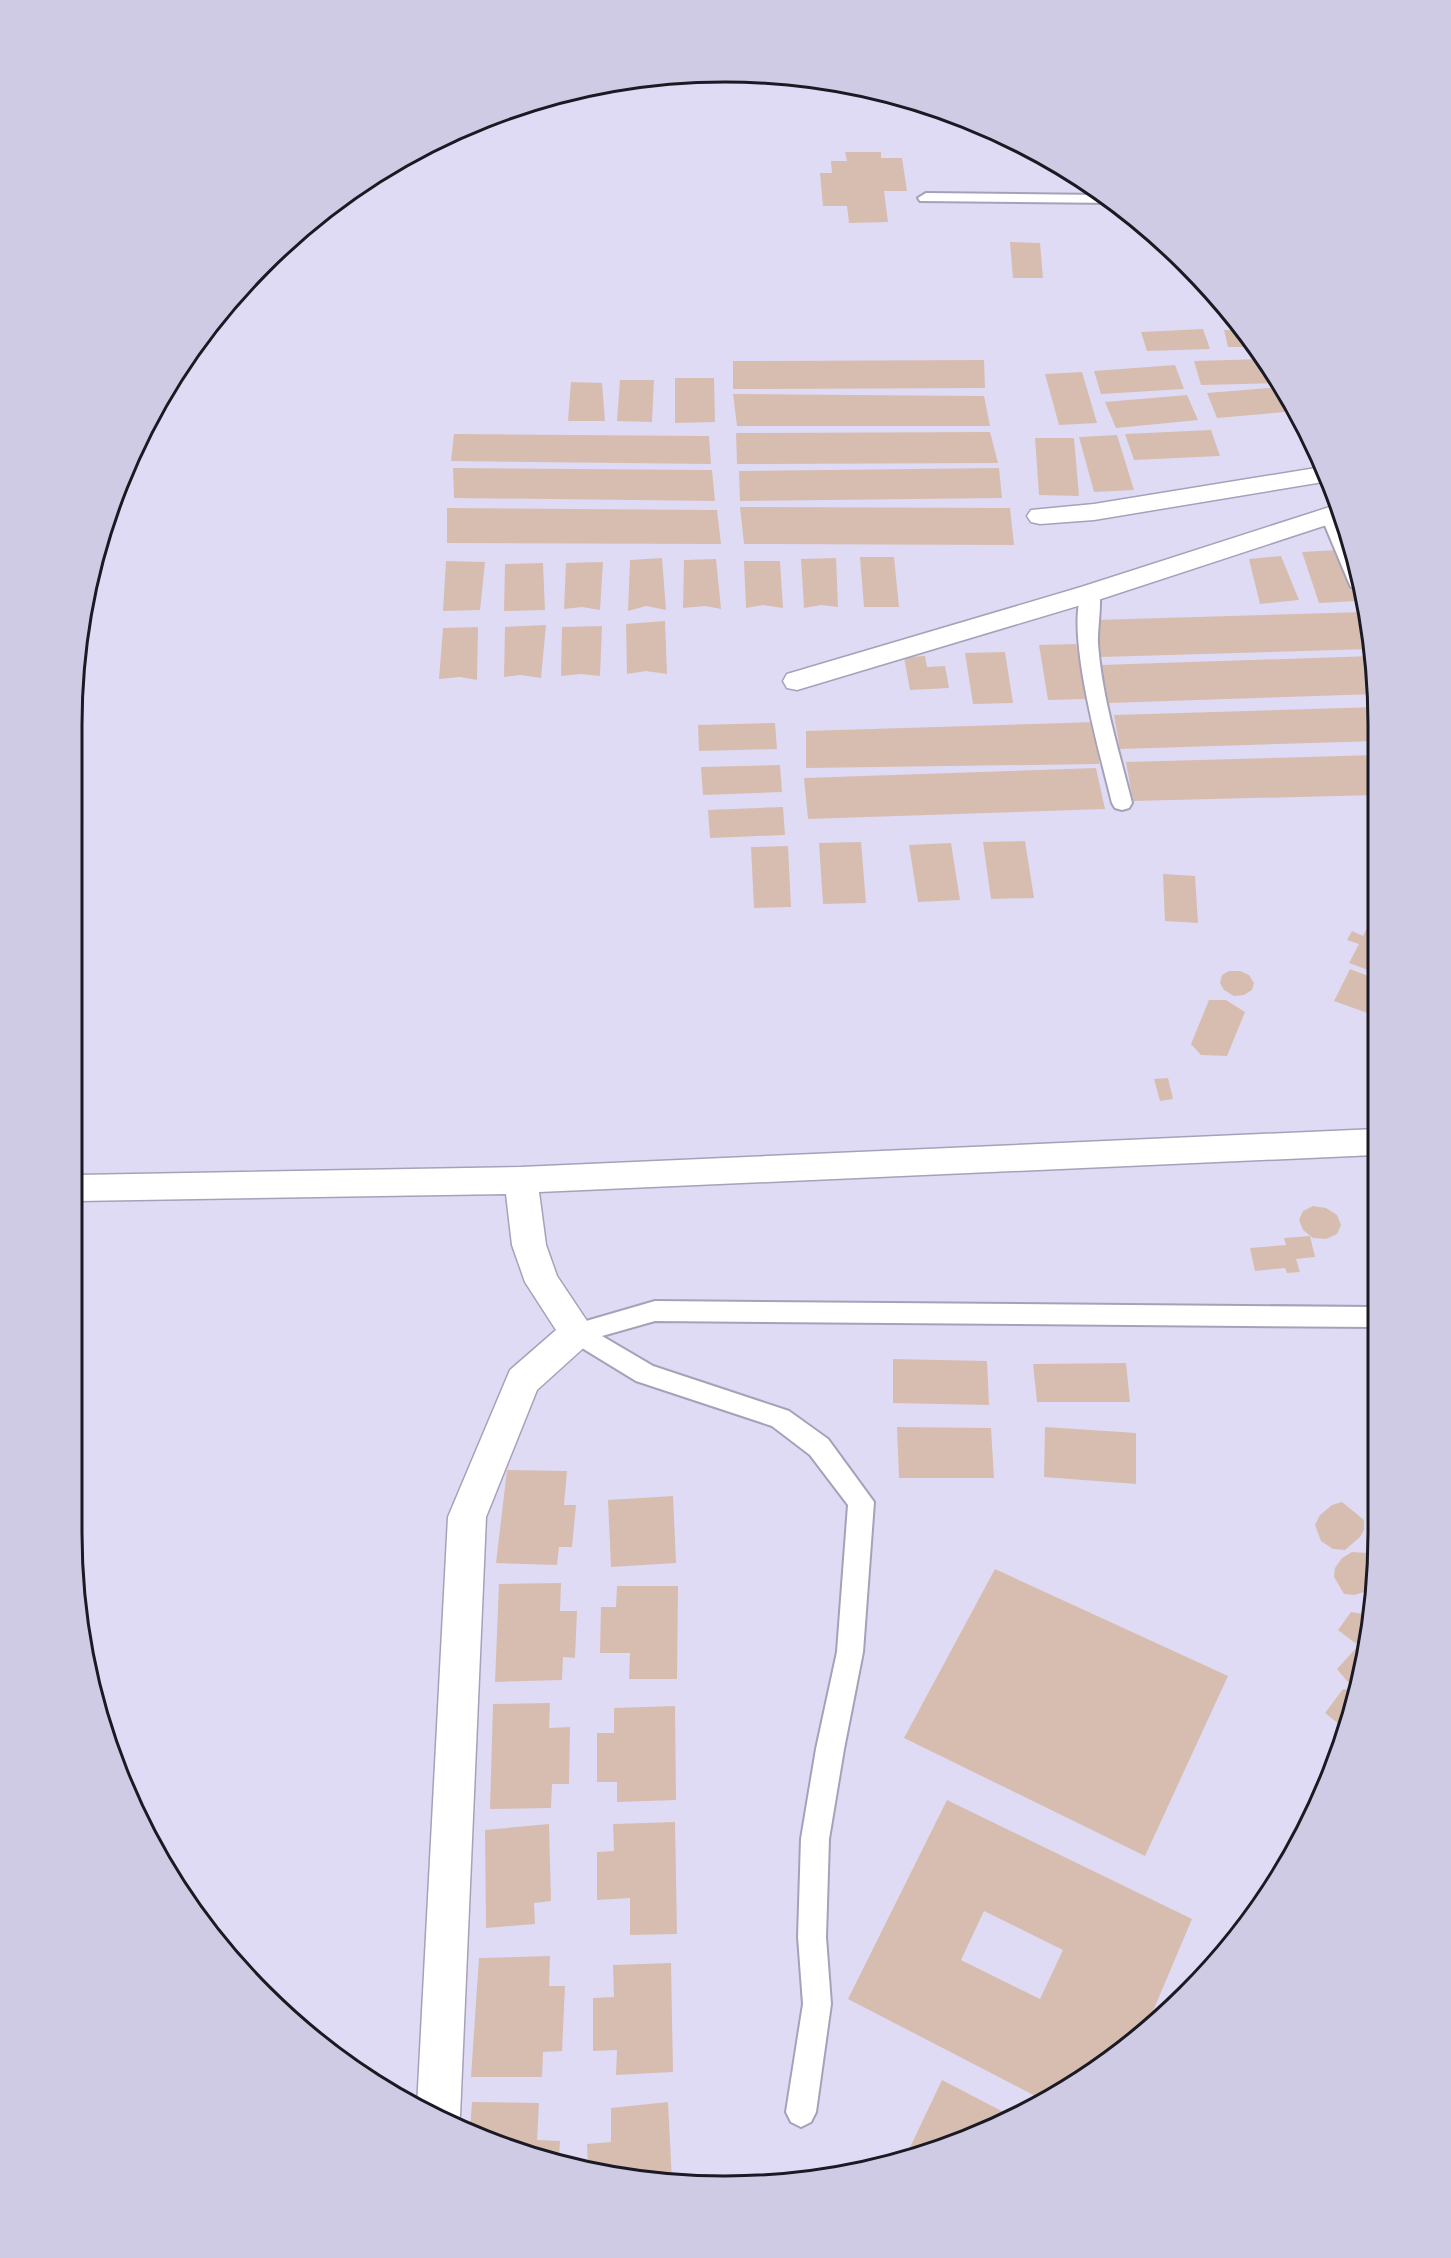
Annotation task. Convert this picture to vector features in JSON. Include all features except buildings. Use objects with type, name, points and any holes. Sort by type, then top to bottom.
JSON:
[{"type":"street","points":[[1040,516],[1094,512],[1318,475]]},
{"type":"street","points":[[797,681],[1091,593],[1332,514]]},
{"type":"street","points":[[82,1188],[521,1180],[1368,1142]]},
{"type":"street","points":[[438,2108],[467,1517],[523,1382],[577,1333],[542,1282],[529,1245],[521,1180]]},
{"type":"lane","points":[[926,198],[1096,200]]},
{"type":"lane","points":[[1091,593],[1088,611],[1090,667],[1122,802]]},
{"type":"lane","points":[[577,1333],[655,1311],[1368,1317]]},
{"type":"lane","points":[[577,1333],[645,1374],[780,1418],[819,1447],[861,1502],[850,1652],[830,1749],[815,1839],[812,1937],[817,2004],[801,2112]]}]
